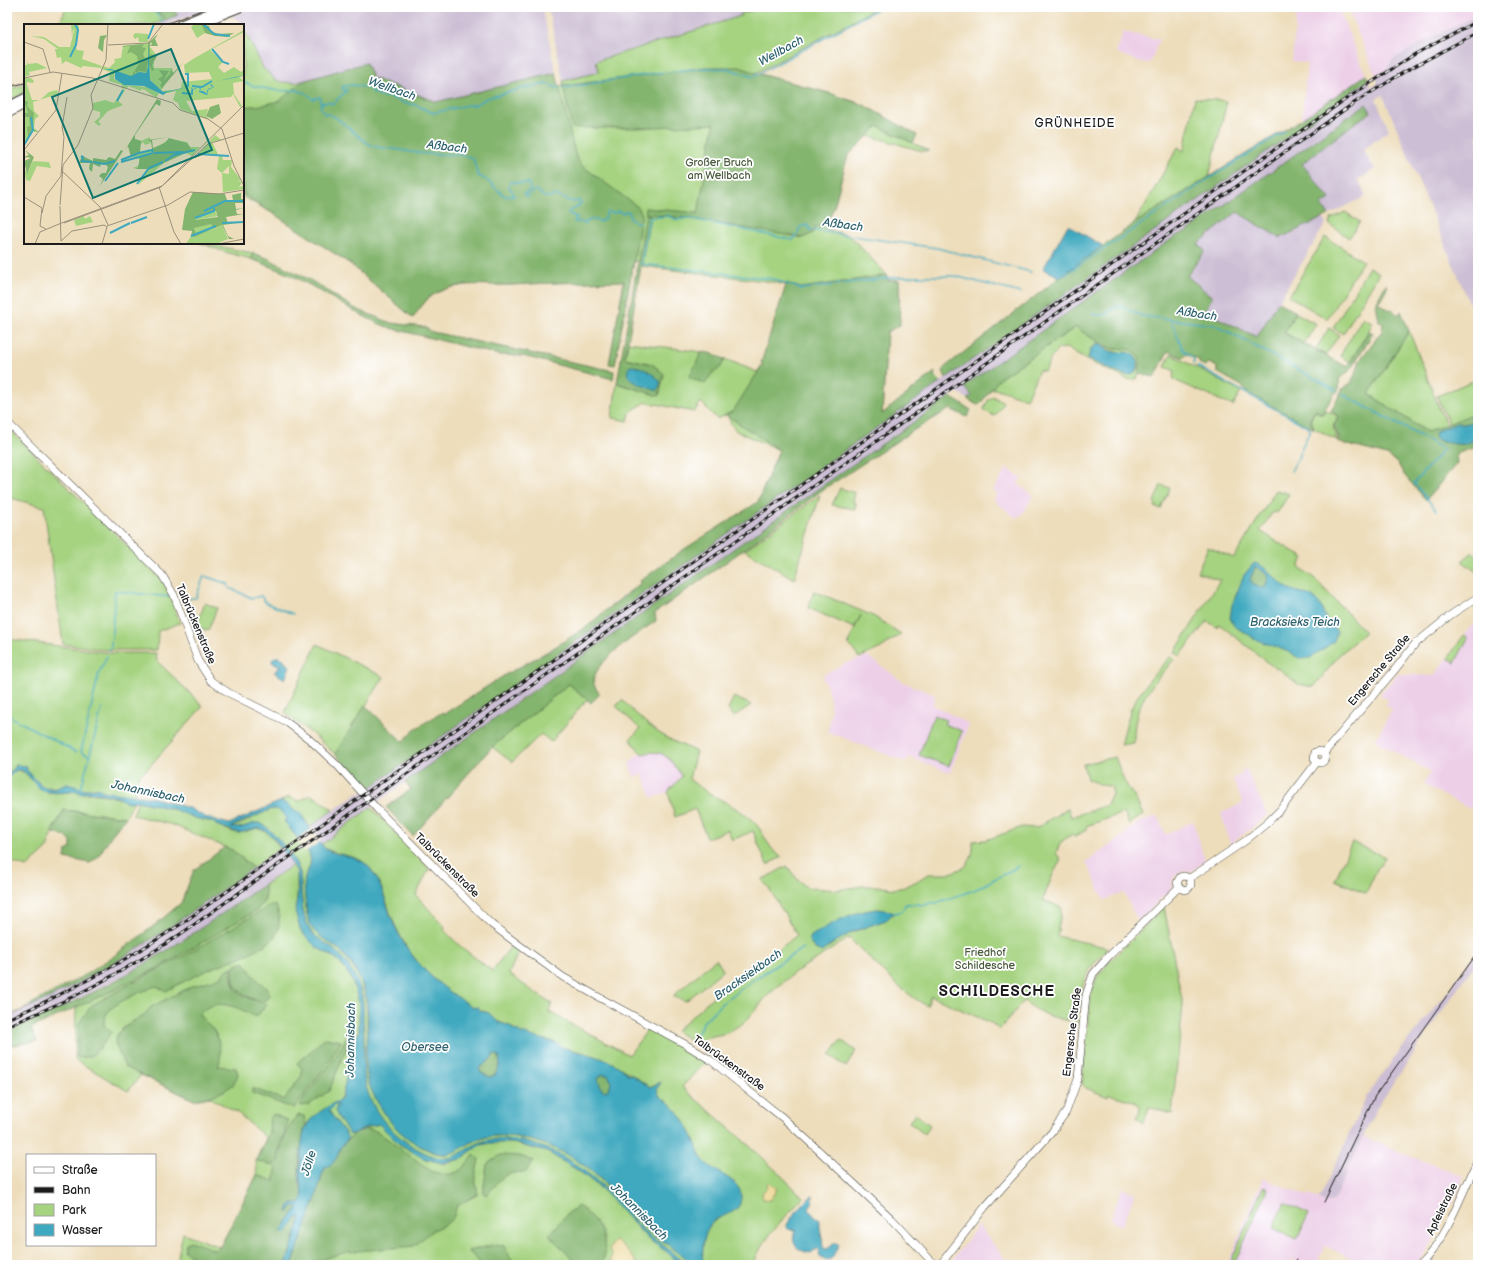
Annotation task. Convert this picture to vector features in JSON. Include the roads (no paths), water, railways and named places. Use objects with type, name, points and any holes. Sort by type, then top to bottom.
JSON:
[{"type":"main road","points":[[182,24],[224,7]]},
{"type":"main road","points":[[198,24],[241,7]]},
{"type":"main road","points":[[7,107],[24,98]]},
{"type":"main road","points":[[7,114],[24,105]]},
{"type":"main road","name":"Talbrückenstraße","points":[[7,422],[162,576],[174,595],[198,661],[211,681],[229,694],[285,721],[320,748],[377,809],[491,924],[563,977],[691,1048],[709,1059],[750,1091],[794,1128],[886,1213],[935,1265]]},
{"type":"main road","name":"Engersche Straße","points":[[940,1265],[985,1207],[1052,1132],[1066,1112],[1078,1079],[1086,996],[1093,974],[1109,956],[1179,887],[1184,890],[1188,889],[1191,885],[1190,878],[1245,841],[1267,823],[1280,810],[1317,762],[1321,763],[1325,760],[1326,756],[1324,753],[1415,644],[1452,614],[1478,597]]},
{"type":"main road","name":"Apfelstraße","points":[[1420,1265],[1429,1256],[1442,1237],[1478,1160]]},
{"type":"water","points":[[1068,225],[1103,246],[1060,277],[1043,269]]},
{"type":"water","points":[[1098,343],[1107,350],[1128,352],[1132,354],[1137,360],[1138,364],[1136,371],[1130,375],[1122,374],[1088,359],[1090,350]]},
{"type":"water","points":[[630,366],[643,368],[657,378],[660,381],[660,385],[657,391],[640,385],[631,379],[628,375]]},
{"type":"water","points":[[1473,421],[1478,424],[1478,438],[1466,444],[1443,442],[1436,439],[1435,433],[1437,431],[1457,423],[1466,424]]},
{"type":"water","name":"Bracksieks Teich","points":[[1254,563],[1258,564],[1286,587],[1308,595],[1318,601],[1327,620],[1337,632],[1334,641],[1311,658],[1301,659],[1286,651],[1257,640],[1234,626],[1230,618],[1232,605],[1244,575]],"holes":[[[1255,567],[1259,568],[1267,575],[1268,579],[1265,588],[1256,586],[1250,579]]]},
{"type":"water","points":[[275,657],[284,659],[284,663],[287,663],[290,666],[285,679],[275,673],[275,671],[281,666],[272,662]]},
{"type":"water","name":"Obersee","points":[[16,765],[26,766],[27,770],[42,787],[55,789],[67,784],[83,790],[96,788],[107,792],[155,798],[189,808],[205,817],[229,824],[279,802],[287,804],[297,812],[299,811],[324,848],[332,852],[360,860],[365,863],[374,873],[393,922],[408,950],[427,972],[449,991],[475,1008],[478,1006],[479,1010],[489,1013],[498,1022],[510,1026],[514,1030],[519,1031],[521,1034],[527,1034],[528,1036],[553,1042],[564,1048],[615,1064],[629,1075],[630,1074],[650,1087],[661,1082],[657,1089],[660,1097],[661,1096],[669,1103],[684,1120],[693,1136],[702,1159],[733,1182],[740,1192],[740,1204],[737,1209],[718,1218],[707,1230],[703,1248],[703,1259],[705,1265],[692,1265],[649,1231],[612,1189],[601,1179],[566,1154],[554,1148],[519,1137],[496,1136],[482,1138],[447,1154],[431,1151],[422,1147],[398,1130],[384,1112],[368,1081],[366,1054],[368,1013],[364,990],[355,970],[343,954],[323,939],[312,928],[306,910],[304,886],[310,863],[309,853],[284,821],[286,820],[283,813],[272,809],[231,827],[239,828],[255,823],[259,823],[264,826],[277,837],[298,868],[300,873],[304,915],[309,928],[346,962],[360,989],[363,1008],[365,1082],[373,1104],[394,1132],[412,1146],[425,1153],[440,1158],[449,1158],[479,1143],[496,1139],[515,1140],[533,1144],[561,1155],[590,1175],[616,1199],[646,1233],[668,1249],[686,1265],[681,1265],[667,1252],[648,1239],[602,1189],[579,1171],[547,1152],[513,1143],[491,1143],[480,1145],[462,1159],[442,1163],[423,1158],[398,1143],[379,1124],[367,1127],[350,1135],[335,1111],[338,1104],[329,1111],[348,1139],[340,1148],[333,1163],[325,1168],[292,1265],[286,1265],[301,1217],[297,1218],[286,1233],[281,1233],[288,1220],[299,1207],[292,1206],[288,1213],[287,1211],[289,1206],[292,1203],[300,1204],[303,1197],[300,1173],[303,1135],[306,1127],[314,1116],[342,1097],[353,1047],[359,1031],[359,1002],[349,974],[337,959],[316,947],[300,929],[295,911],[298,892],[297,872],[274,838],[264,830],[258,828],[239,833],[216,825],[213,822],[195,818],[173,809],[138,801],[125,802],[120,798],[104,794],[88,792],[80,794],[78,791],[56,793],[48,792],[37,786],[24,772],[20,770],[17,770],[7,778],[7,774],[14,769]],"holes":[[[494,1054],[499,1056],[500,1065],[495,1075],[490,1077],[481,1073],[479,1069],[491,1059]],[[602,1074],[609,1076],[611,1083],[609,1089],[605,1091],[601,1089],[598,1079]]]},
{"type":"water","points":[[877,909],[894,913],[886,920],[852,932],[830,945],[822,952],[815,949],[809,941],[811,936],[842,918],[867,910]]},
{"type":"water","points":[[813,1196],[813,1201],[809,1209],[814,1216],[820,1220],[823,1248],[828,1249],[833,1243],[837,1243],[839,1245],[832,1258],[826,1261],[820,1257],[818,1249],[811,1253],[798,1249],[793,1239],[795,1230],[787,1229],[786,1227],[798,1210],[810,1197]]},
{"type":"waterway","name":"Wellbach","points":[[151,7],[163,22]]},
{"type":"waterway","name":"Wellbach","points":[[563,88],[657,73],[705,68],[729,69],[753,77],[881,7]]},
{"type":"waterway","name":"Aßbach","points":[[244,82],[278,91],[297,90],[306,93],[313,99],[320,97],[321,109],[325,114],[336,118],[367,143],[373,146],[429,154],[468,156],[473,158],[478,176],[485,179],[507,197],[510,195],[514,196],[512,190],[509,188],[510,182],[512,182],[523,184],[528,183],[530,187],[529,191],[524,194],[526,197],[536,190],[546,197],[552,197],[553,195],[569,201],[579,201],[581,203],[580,205],[568,213],[577,218],[574,222],[582,222],[585,224],[593,219],[600,222],[605,218],[607,212],[614,213],[618,211],[623,213],[627,211],[629,212],[630,219],[641,224]]},
{"type":"waterway","name":"Wellbach","points":[[321,103],[329,102],[333,104],[347,90],[342,89],[343,86],[353,85],[368,88],[372,92],[382,97],[389,97],[405,103],[416,105],[433,113],[468,105],[475,105],[487,98],[525,88],[546,84],[559,88]]},
{"type":"waterway","points":[[1065,275],[1210,178],[1285,131]]},
{"type":"waterway","points":[[1021,293],[955,276],[888,278],[801,289],[773,279],[641,264],[649,218],[668,216],[678,220],[686,218],[793,240],[800,227],[807,225],[811,230],[937,248],[1031,272]]},
{"type":"waterway","name":"Aßbach","points":[[1092,313],[1096,315],[1104,315],[1120,306],[1142,316],[1216,325],[1336,390]]},
{"type":"waterway","points":[[1171,320],[1183,350],[1194,359],[1194,363]]},
{"type":"waterway","points":[[1197,366],[1227,383]]},
{"type":"waterway","points":[[1229,384],[1308,427],[1310,430],[1309,433],[1291,471]]},
{"type":"waterway","name":"Aßbach","points":[[1342,394],[1444,449],[1414,483],[1436,510]]},
{"type":"waterway","points":[[183,599],[196,598],[204,576],[228,584],[229,588],[252,598],[261,596],[266,603],[293,614]]},
{"type":"waterway","points":[[109,650],[111,646],[115,591],[170,597]]},
{"type":"waterway","points":[[90,756],[81,752],[99,673],[107,656]]},
{"type":"waterway","points":[[81,789],[102,708]]},
{"type":"waterway","points":[[7,715],[76,752]]},
{"type":"waterway","name":"Bracksiekbach","points":[[978,888],[1019,866]]},
{"type":"waterway","name":"Bracksiekbach","points":[[904,907],[906,904],[918,904],[923,906],[930,903],[936,903],[977,889]]},
{"type":"waterway","name":"Bracksiekbach","points":[[893,913],[901,912],[904,909]]},
{"type":"waterway","name":"Bracksiekbach","points":[[696,1041],[697,1034],[704,1021],[721,1004],[753,980],[803,948]]},
{"type":"tram line","points":[[166,24],[209,7]]},
{"type":"tram line","points":[[7,87],[24,83]]},
{"type":"tram line","points":[[1324,1202],[1375,1096],[1478,952]]},
{"type":"tram line","points":[[1293,1265],[1297,1259]]},
{"type":"railway","points":[[7,1019],[96,976],[181,924],[1343,101],[1415,54],[1478,21]]},
{"type":"railway","points":[[7,1026],[54,1006],[99,983],[185,931],[1354,103],[1404,72],[1478,32]]},
{"type":"district","name":"GRÜNHEIDE","points":[[1075,123]]},
{"type":"district","name":"SCHILDESCHE","points":[[997,991]]},
{"type":"park label","name":"Großer Bruch am Wellbach","points":[[719,168]]},
{"type":"park label","name":"Friedhof Schildesche","points":[[985,958]]},
{"type":"water label","name":"Johannisbach","points":[[148,792]]},
{"type":"water label","name":"Johannisbach","points":[[351,1040]]},
{"type":"water label","name":"Jölle","points":[[309,1163]]},
{"type":"water label","name":"Johannisbach","points":[[639,1212]]}]
